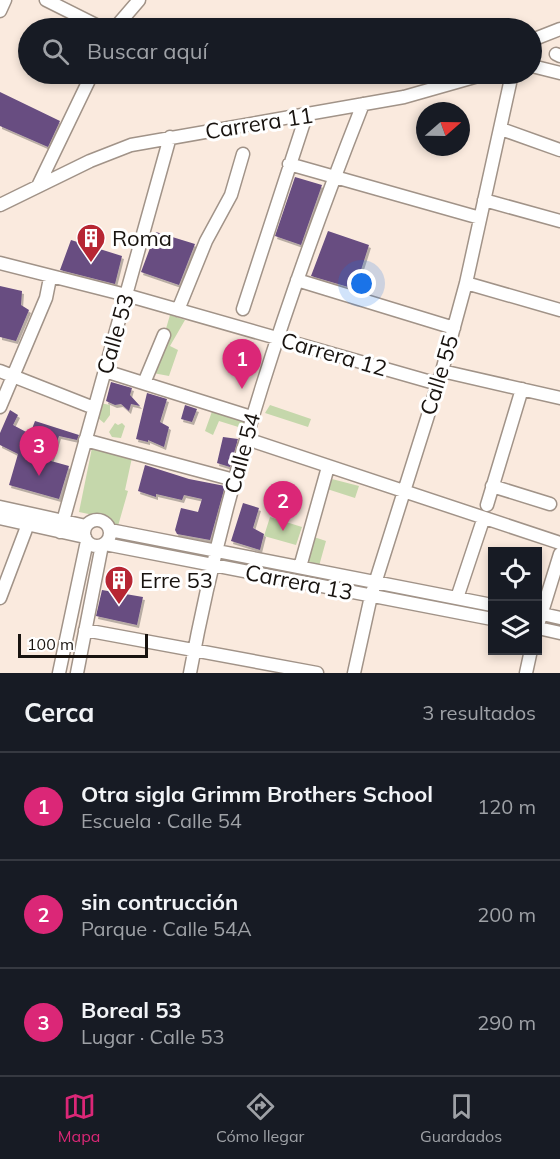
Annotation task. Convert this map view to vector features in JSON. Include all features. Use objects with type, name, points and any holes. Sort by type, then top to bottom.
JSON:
[{"type":"street","points":[[0,11],[5,0]]},
{"type":"street","points":[[46,0],[82,18]]},
{"type":"street","points":[[124,18],[139,0]]},
{"type":"street","points":[[542,36],[560,29]]},
{"type":"street","points":[[542,69],[560,73]]},
{"type":"street","points":[[38,186],[87,84]]},
{"type":"street","name":"Carrera 11","points":[[0,205],[90,161],[131,146],[170,137],[306,116],[404,97],[450,84]]},
{"type":"street","name":"Calle 55","points":[[354,673],[371,596],[438,384],[466,283],[510,84]]},
{"type":"street","name":"Calle 54","points":[[190,673],[213,565],[251,417],[297,280],[363,104]]},
{"type":"street","points":[[243,309],[256,263],[306,116]]},
{"type":"street","points":[[501,129],[560,150]]},
{"type":"street","name":"Calle 53","points":[[61,526],[170,137]]},
{"type":"street","points":[[178,310],[206,241],[231,195],[243,154]]},
{"type":"street","points":[[289,164],[480,218]]},
{"type":"street","points":[[484,200],[560,221]]},
{"type":"street","name":"Carrera 12","points":[[0,263],[178,310],[438,384]]},
{"type":"street","points":[[0,407],[46,298],[50,278]]},
{"type":"street","points":[[297,280],[454,328]]},
{"type":"street","points":[[466,283],[560,310]]},
{"type":"street","points":[[144,383],[164,335]]},
{"type":"street","points":[[442,370],[560,398]]},
{"type":"street","points":[[0,371],[94,408]]},
{"type":"street","points":[[105,371],[251,417]]},
{"type":"street","points":[[487,505],[522,389]]},
{"type":"street","points":[[247,439],[403,490],[483,520],[560,543]]},
{"type":"street","points":[[85,441],[234,480]]},
{"type":"street","points":[[300,567],[328,467]]},
{"type":"street","points":[[492,486],[550,504]]},
{"type":"street","points":[[0,507],[86,535],[94,546],[104,544]]},
{"type":"street","points":[[0,518],[28,524],[61,526]]},
{"type":"street","points":[[59,673],[86,535],[97,519],[106,522],[110,530],[104,544],[76,673]]},
{"type":"street","points":[[457,598],[483,520]]},
{"type":"street","points":[[0,598],[28,524]]},
{"type":"street","name":"Carrera 13","points":[[110,530],[488,603]]},
{"type":"street","name":"Carrera 13","points":[[104,544],[488,619]]},
{"type":"street","points":[[542,608],[560,554]]},
{"type":"street","points":[[542,620],[560,618]]},
{"type":"street","points":[[542,622],[560,633]]},
{"type":"street","points":[[85,630],[317,673]]},
{"type":"street","points":[[526,673],[530,655]]},
{"type":"green space","points":[[170,315],[185,320],[170,346],[178,350],[169,376],[153,373]]},
{"type":"green space","points":[[100,403],[110,405],[110,415],[104,423],[98,418]]},
{"type":"green space","points":[[215,403],[254,415],[248,430],[219,421],[213,435],[205,431]]},
{"type":"green space","points":[[270,405],[311,419],[308,427],[265,413]]},
{"type":"green space","points":[[115,423],[118,425],[122,423],[125,426],[121,438],[112,437],[109,432]]},
{"type":"green space","points":[[93,443],[133,453],[125,490],[128,491],[118,526],[103,517],[79,512]]},
{"type":"green space","points":[[328,478],[359,486],[355,498],[324,488]]},
{"type":"green space","points":[[270,517],[302,527],[296,545],[264,536]]},
{"type":"green space","points":[[311,536],[326,541],[319,566],[303,563]]},
{"type":"building","points":[[0,92],[60,121],[48,147],[0,126]]},
{"type":"building","points":[[295,177],[322,185],[301,245],[275,236]]},
{"type":"building","points":[[328,231],[369,245],[355,289],[311,276]]},
{"type":"building","points":[[156,232],[195,244],[179,285],[141,272]]},
{"type":"building","name":"Roma","points":[[71,240],[122,256],[115,284],[60,270]]},
{"type":"building","points":[[0,286],[22,291],[21,305],[29,310],[16,341],[0,337]]},
{"type":"building","points":[[111,382],[132,388],[130,395],[140,406],[131,404],[129,411],[121,404],[115,405],[106,401]]},
{"type":"building","points":[[147,393],[167,399],[160,422],[169,427],[164,447],[148,440],[148,442],[136,439]]},
{"type":"building","points":[[185,405],[197,409],[192,422],[181,419]]},
{"type":"building","points":[[10,410],[18,415],[13,425],[30,434],[35,421],[79,435],[77,440],[59,436],[51,461],[69,466],[59,499],[9,485],[18,454],[0,445],[0,433]]},
{"type":"building","points":[[223,437],[238,439],[230,467],[217,463]]},
{"type":"building","points":[[145,465],[189,479],[225,486],[210,540],[177,534],[175,530],[181,508],[198,512],[202,499],[184,495],[182,500],[156,494],[156,497],[138,491]]},
{"type":"building","points":[[243,503],[259,508],[253,528],[264,534],[260,550],[231,541]]},
{"type":"building","name":"Erre 53","points":[[102,590],[143,597],[137,625],[96,616]]},
{"type":"place","name":"Roma","points":[[91,264]]},
{"type":"place","name":"Otra sigla Grimm Brothers School","points":[[242,389]]},
{"type":"place","name":"Boreal 53","points":[[39,476]]},
{"type":"place","name":"sin contrucción","points":[[283,531]]},
{"type":"place","name":"Erre 53","points":[[119,606]]}]
